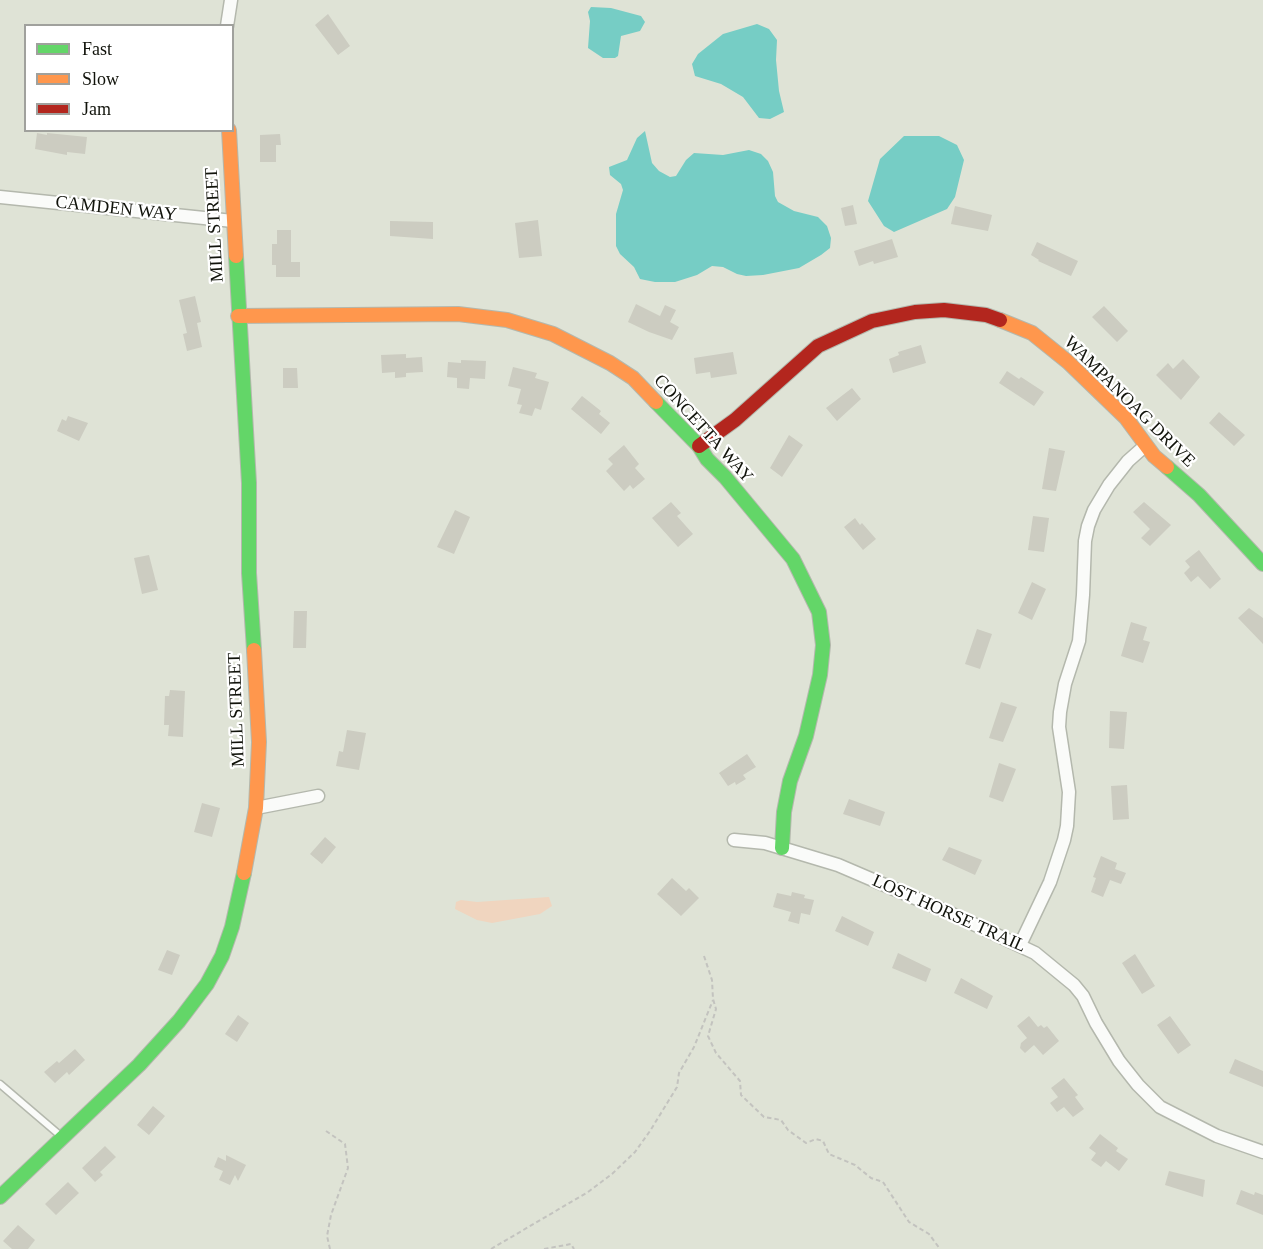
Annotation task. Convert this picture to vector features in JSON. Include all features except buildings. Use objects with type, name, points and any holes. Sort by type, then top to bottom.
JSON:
[{"type":"street","points":[[227,24],[231,0]]},
{"type":"street","name":"MILL STREET","points":[[0,1197],[139,1065],[179,1021],[207,984],[222,956],[232,927],[252,835],[256,808],[258,742],[249,573],[249,483],[229,132]]},
{"type":"street","name":"CAMDEN WAY","points":[[0,197],[233,221]]},
{"type":"street","name":"WAMPANOAG DRIVE","points":[[699,446],[735,420],[818,346],[872,321],[915,312],[944,310],[986,315],[1032,333],[1068,362],[1126,418],[1154,456],[1199,495],[1263,564]]},
{"type":"street","name":"CONCETTA WAY","points":[[238,316],[458,314],[507,320],[553,334],[610,363],[633,378],[699,446],[707,459],[725,477],[793,559],[819,612],[823,645],[820,675],[806,736],[790,781],[784,812],[782,848]]},
{"type":"street","points":[[1020,945],[1050,882],[1067,826],[1069,792],[1059,727],[1060,712],[1065,684],[1079,641],[1085,541],[1088,526],[1094,510],[1109,485],[1128,461],[1146,445]]},
{"type":"street","points":[[256,808],[318,796]]},
{"type":"street","name":"LOST HORSE TRAIL","points":[[734,840],[765,843],[838,865],[1035,953],[1074,985],[1083,996],[1119,1061],[1160,1107],[1217,1136],[1263,1152]]},
{"type":"lane","points":[[0,1084],[62,1137]]},
{"type":"path","points":[[704,956],[712,980],[716,1009],[708,1036],[716,1053],[740,1081],[741,1095],[764,1117],[781,1120],[788,1130],[806,1143],[816,1139],[823,1141],[829,1154],[855,1165],[871,1178],[883,1182],[909,1222],[929,1234],[940,1249]]},
{"type":"path","points":[[491,1249],[588,1192],[612,1174],[635,1152],[677,1087],[679,1072],[694,1047],[713,999]]},
{"type":"path","points":[[326,1131],[345,1144],[348,1168],[331,1215],[327,1236],[330,1249]]},
{"type":"path","points":[[544,1249],[571,1244],[574,1249]]},
{"type":"shaded area","points":[[549,897],[552,906],[540,914],[492,923],[477,920],[455,909],[456,902],[461,900],[477,902]]},
{"type":"water","points":[[591,7],[611,8],[641,16],[645,22],[640,31],[621,36],[618,56],[615,58],[603,58],[588,48],[590,21],[588,12]]},
{"type":"water","points":[[757,24],[769,29],[777,40],[779,91],[784,112],[770,119],[759,118],[743,97],[721,84],[695,76],[692,64],[698,54],[723,34]]},
{"type":"water","points":[[645,131],[652,163],[659,171],[670,177],[676,176],[686,160],[694,153],[723,155],[749,150],[761,154],[768,161],[773,172],[775,196],[778,202],[794,211],[818,217],[827,226],[831,238],[830,248],[799,268],[763,275],[746,276],[723,267],[712,266],[697,275],[675,282],[640,279],[634,267],[620,254],[616,246],[616,214],[623,190],[621,184],[610,175],[609,167],[627,160],[637,138]]},
{"type":"water","points":[[904,136],[939,136],[957,145],[964,160],[955,197],[947,209],[894,232],[884,226],[868,201],[880,159]]},
{"type":"traffic: fast","points":[[236,256],[249,483],[249,573],[254,650]]},
{"type":"traffic: fast","points":[[656,402],[699,446],[707,459],[725,477],[793,559],[819,612],[823,645],[820,675],[806,736],[790,781],[784,812],[782,848]]},
{"type":"traffic: fast","points":[[1167,467],[1199,495],[1263,564]]},
{"type":"traffic: fast","points":[[0,1197],[139,1065],[179,1021],[207,984],[222,956],[232,927],[244,873]]},
{"type":"traffic: slow","points":[[229,132],[236,256]]},
{"type":"traffic: slow","points":[[238,316],[458,314],[507,320],[553,334],[610,363],[633,378],[656,402]]},
{"type":"traffic: slow","points":[[1000,320],[1032,333],[1068,362],[1126,418],[1154,456],[1167,467]]},
{"type":"traffic: slow","points":[[244,873],[256,808],[259,742],[254,650]]},
{"type":"traffic: jam","points":[[699,446],[735,420],[818,346],[872,321],[915,312],[944,310],[986,315],[1000,320]]}]
